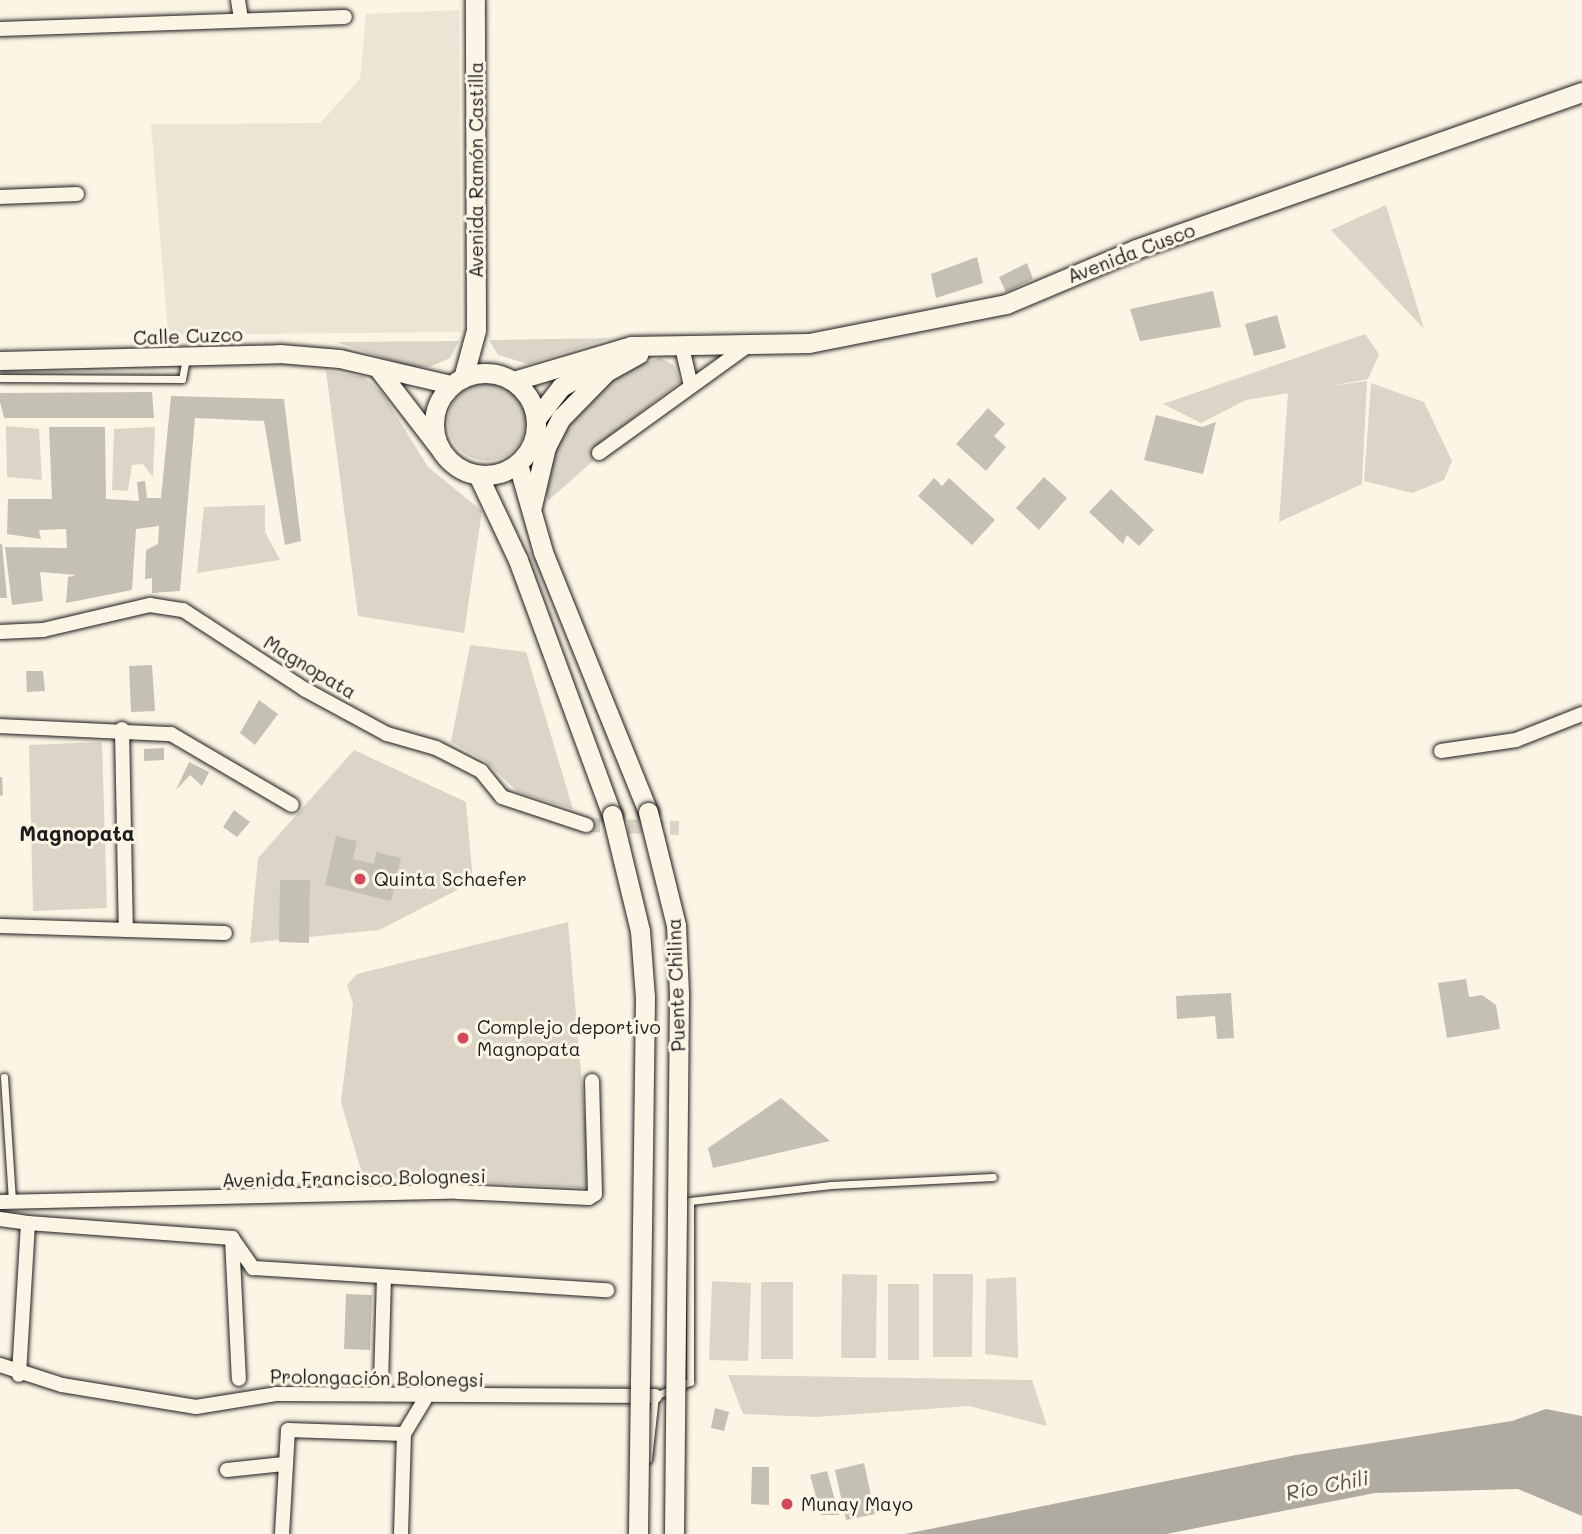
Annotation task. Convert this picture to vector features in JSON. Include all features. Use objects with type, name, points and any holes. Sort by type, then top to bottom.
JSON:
[{"type":"main road","name":"Avenida Ramón Castilla","points":[[457,382],[476,339],[475,0]]},
{"type":"main road","name":"Avenida Cusco","points":[[507,378],[614,350],[674,347],[743,349],[809,343],[1006,304],[1136,249],[1582,92]]},
{"type":"main road","points":[[476,339],[507,378],[536,419],[530,449],[518,464],[478,475],[443,453],[434,421],[457,382],[507,378]]},
{"type":"main road","name":"Avenida Cusco","points":[[536,419],[578,374],[638,354],[674,347]]},
{"type":"main road","points":[[530,514],[546,447],[561,418],[606,372],[638,354]]},
{"type":"main road","name":"Puente Chilina","points":[[518,464],[530,514],[648,812],[676,925],[679,994],[674,1534]]},
{"type":"main road","name":"Puente Chilina","points":[[478,475],[518,560],[612,815],[640,931],[645,998],[641,1532]]},
{"type":"street","points":[[238,0],[241,20]]},
{"type":"street","points":[[0,29],[345,17]]},
{"type":"street","points":[[0,197],[77,194]]},
{"type":"street","points":[[674,347],[691,385]]},
{"type":"street","points":[[599,453],[743,349]]},
{"type":"street","name":"Calle Cuzco","points":[[0,361],[280,354],[457,382]]},
{"type":"street","points":[[376,368],[443,453]]},
{"type":"street","name":"Magnopata","points":[[0,632],[43,630],[150,605],[183,610],[328,702],[481,771],[502,797],[586,825]]},
{"type":"street","points":[[1441,751],[1516,740],[1582,714]]},
{"type":"street","points":[[0,726],[122,730],[178,736],[292,805]]},
{"type":"street","points":[[122,730],[127,930]]},
{"type":"street","points":[[0,926],[225,933]]},
{"type":"street","name":"Avenida Francisco Bolognesi","points":[[6,1202],[458,1192],[589,1198],[595,1194],[592,1081]]},
{"type":"street","points":[[0,1219],[232,1238]]},
{"type":"street","points":[[19,1375],[27,1222]]},
{"type":"street","points":[[232,1238],[253,1268],[607,1290]]},
{"type":"street","points":[[232,1238],[239,1379]]},
{"type":"street","points":[[381,1384],[384,1278]]},
{"type":"street","name":"Prolongación Bolonegsi","points":[[0,1365],[19,1375],[196,1408],[276,1394],[425,1399],[655,1396]]},
{"type":"street","points":[[401,1534],[404,1434],[425,1399]]},
{"type":"street","points":[[282,1534],[284,1464],[292,1428],[404,1434]]},
{"type":"street","points":[[227,1470],[284,1464]]},
{"type":"lane","points":[[0,378],[182,379],[186,358]]},
{"type":"lane","points":[[4,1077],[6,1202]]},
{"type":"lane","points":[[641,1532],[655,1396],[690,1382],[690,1201],[831,1185],[993,1177]]},
{"type":"shaded area","points":[[459,10],[461,332],[168,335],[151,124],[320,123],[360,79],[366,14]]},
{"type":"shaded area","points":[[1386,205],[1424,329],[1331,230]]},
{"type":"shaded area","points":[[1365,334],[1379,354],[1368,379],[1330,386],[1367,381],[1362,484],[1279,522],[1288,393],[1246,400],[1201,423],[1163,404]]},
{"type":"shaded area","points":[[611,338],[528,364],[498,355],[489,340]]},
{"type":"shaded area","points":[[459,341],[450,358],[430,367],[410,367],[336,342]]},
{"type":"shaded area","points":[[660,358],[674,365],[680,382],[592,449],[593,461],[548,501],[544,487],[555,443],[583,401],[623,369]]},
{"type":"shaded area","points":[[326,371],[364,377],[383,394],[428,467],[482,511],[464,633],[358,616]]},
{"type":"shaded area","points":[[487,383],[502,386],[519,400],[526,422],[523,437],[509,454],[487,461],[472,458],[455,444],[448,422],[451,407],[465,390]]},
{"type":"shaded area","points":[[1371,383],[1424,402],[1452,461],[1444,480],[1412,493],[1364,481]]},
{"type":"shaded area","points":[[6,426],[39,429],[42,480],[7,477]]},
{"type":"shaded area","points":[[155,427],[153,477],[143,464],[132,465],[128,491],[112,490],[114,429]]},
{"type":"shaded area","points":[[265,505],[265,532],[280,560],[197,573],[204,507]]},
{"type":"shaded area","points":[[470,645],[526,652],[573,809],[518,792],[484,760],[451,742]]},
{"type":"shaded area","points":[[102,742],[107,908],[33,911],[29,745]]},
{"type":"shaded area","points":[[354,750],[466,802],[473,882],[379,930],[250,943],[258,858]]},
{"type":"shaded area","name":"Complejo deportivo Magnopata","points":[[568,922],[591,1188],[363,1177],[341,1102],[353,1004],[347,985],[357,974]]},
{"type":"shaded area","points":[[842,1274],[877,1275],[876,1358],[841,1358]]},
{"type":"shaded area","points":[[933,1274],[973,1274],[972,1357],[933,1357]]},
{"type":"shaded area","points":[[1016,1277],[1018,1358],[985,1354],[986,1279]]},
{"type":"shaded area","points":[[712,1281],[751,1283],[748,1361],[709,1360]]},
{"type":"shaded area","points":[[761,1282],[793,1282],[793,1359],[761,1359]]},
{"type":"shaded area","points":[[888,1284],[919,1284],[919,1360],[888,1360]]},
{"type":"shaded area","points":[[728,1375],[1032,1380],[1047,1426],[969,1406],[816,1417],[743,1414]]},
{"type":"water","name":"Río Chili","points":[[1546,1409],[1582,1416],[1582,1516],[1518,1489],[1375,1493],[1166,1534],[905,1534],[1296,1455],[1512,1421]]},
{"type":"building","points":[[977,257],[983,283],[936,298],[931,274]]},
{"type":"building","points":[[1027,263],[1033,279],[1006,292],[999,277]]},
{"type":"building","points":[[1213,291],[1221,327],[1140,341],[1130,309]]},
{"type":"building","points":[[1277,315],[1286,348],[1254,356],[1245,324]]},
{"type":"building","points":[[152,392],[154,418],[4,418],[0,402],[0,393]]},
{"type":"building","points":[[171,396],[284,399],[301,541],[285,545],[264,421],[195,418],[180,591],[152,593],[152,578],[145,579],[146,550],[158,544],[159,526],[136,529],[132,590],[66,603],[68,577],[76,575],[40,572],[43,601],[12,605],[5,547],[67,548],[66,529],[39,530],[41,539],[7,534],[8,499],[52,499],[49,427],[105,427],[106,499],[139,501],[137,482],[145,481],[147,498],[161,498]]},
{"type":"building","points":[[988,408],[1005,424],[994,436],[1006,447],[986,471],[956,444]]},
{"type":"building","points":[[1156,415],[1202,427],[1216,422],[1203,474],[1144,460]]},
{"type":"building","points":[[1044,477],[1067,498],[1039,530],[1016,508]]},
{"type":"building","points":[[934,478],[942,486],[949,478],[995,520],[972,545],[918,496]]},
{"type":"building","points":[[1111,489],[1154,530],[1139,546],[1127,535],[1123,544],[1089,512]]},
{"type":"building","points":[[2,544],[7,598],[0,598]]},
{"type":"building","points":[[152,665],[155,711],[131,712],[129,666]]},
{"type":"building","points":[[26,671],[43,671],[45,691],[27,692]]},
{"type":"building","points":[[259,700],[278,714],[255,745],[240,733]]},
{"type":"building","points":[[164,748],[164,760],[144,761],[144,749]]},
{"type":"building","points":[[189,762],[209,772],[202,786],[190,775],[176,790]]},
{"type":"building","points":[[0,777],[3,795],[0,796]]},
{"type":"building","points":[[234,810],[250,822],[237,837],[223,827]]},
{"type":"building","points":[[336,836],[357,841],[353,859],[374,864],[376,852],[401,858],[391,901],[325,885]]},
{"type":"building","points":[[280,880],[310,880],[309,943],[279,942]]},
{"type":"building","points":[[1466,979],[1469,997],[1482,995],[1496,1005],[1500,1029],[1447,1038],[1438,983]]},
{"type":"building","points":[[1231,993],[1234,1038],[1217,1039],[1215,1016],[1177,1019],[1176,996]]},
{"type":"building","points":[[781,1098],[830,1141],[713,1168],[708,1148]]},
{"type":"building","points":[[346,1294],[372,1295],[370,1350],[344,1349]]},
{"type":"building","points":[[715,1408],[729,1412],[724,1431],[711,1428]]},
{"type":"building","points":[[864,1463],[875,1514],[846,1520],[835,1470]]},
{"type":"building","points":[[752,1467],[769,1467],[769,1505],[751,1504]]},
{"type":"building","points":[[827,1471],[839,1515],[821,1515],[810,1475]]},
{"type":"tunnel","points":[[586,825],[679,828]]},
{"type":"place","name":"Quinta Schaefer","points":[[360,879]]},
{"type":"place","name":"Complejo deportivo Magnopata","points":[[463,1038]]},
{"type":"place","name":"Munay Mayo","points":[[787,1504]]},
{"type":"district","name":"Magnopata","points":[[77,833]]}]
